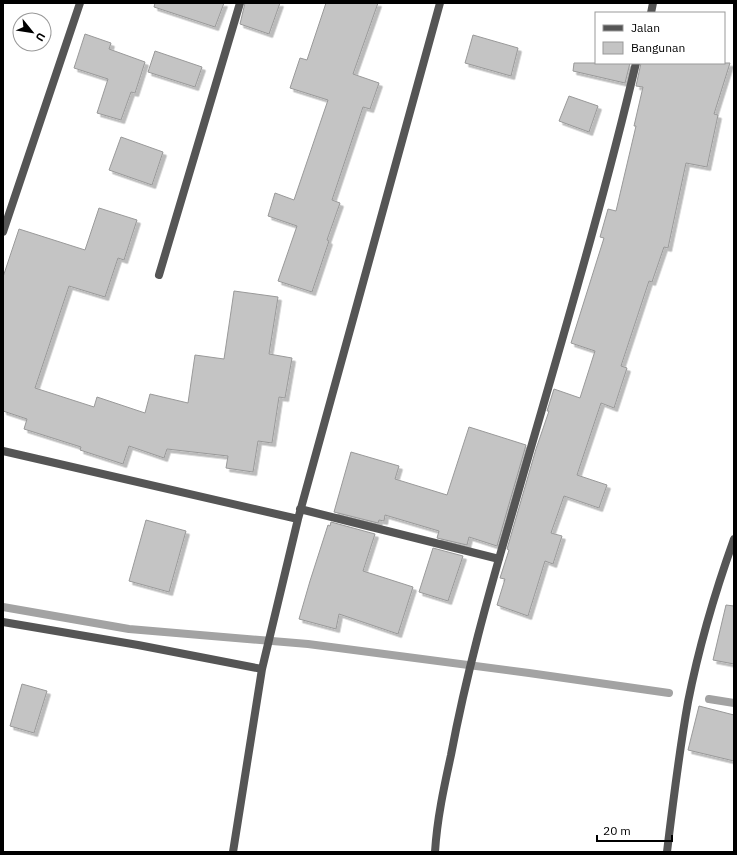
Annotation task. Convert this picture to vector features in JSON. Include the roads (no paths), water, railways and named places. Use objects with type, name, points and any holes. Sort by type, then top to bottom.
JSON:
[{"type":"street","points":[[3,232],[80,3]]},
{"type":"street","points":[[159,275],[240,3]]},
{"type":"street","points":[[233,852],[262,669],[300,509],[440,3]]},
{"type":"street","points":[[434,852],[437,825],[459,713],[488,596],[588,250],[620,134],[636,64]]},
{"type":"street","points":[[3,451],[298,519]]},
{"type":"street","points":[[300,509],[499,559]]},
{"type":"street","points":[[667,852],[689,700],[713,602],[734,539]]},
{"type":"street","points":[[3,622],[138,645],[262,669]]},
{"type":"waterway","points":[[3,607],[129,629],[308,644],[669,693]]},
{"type":"waterway","points":[[709,699],[734,703]]}]
